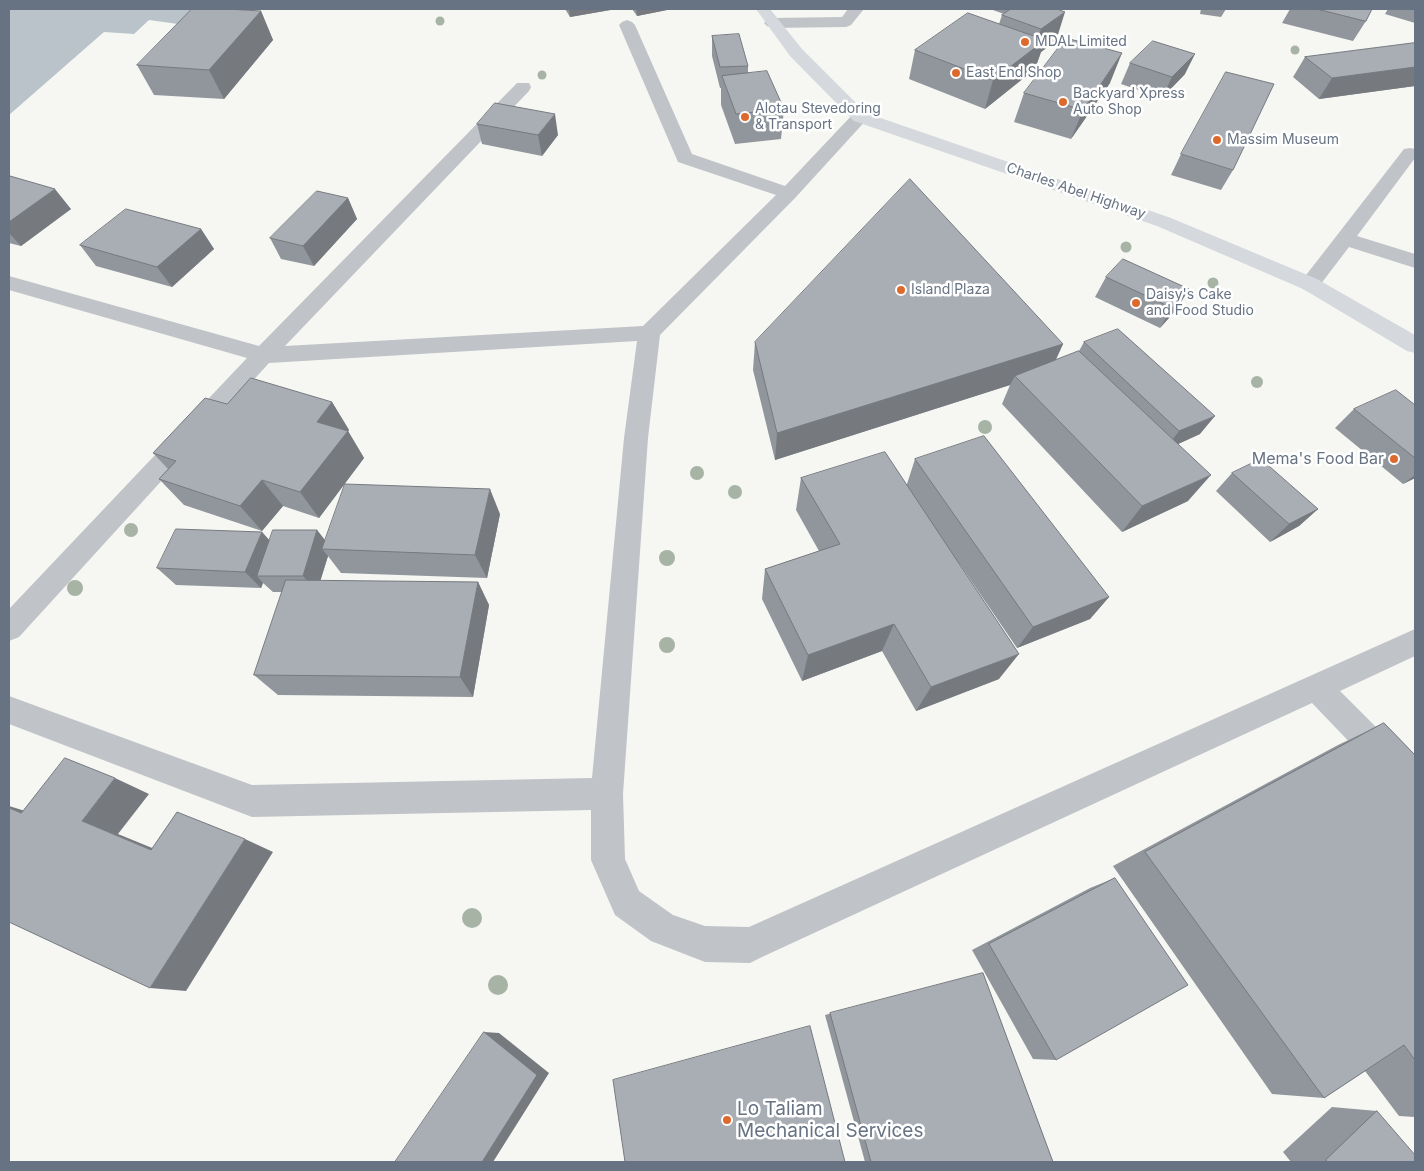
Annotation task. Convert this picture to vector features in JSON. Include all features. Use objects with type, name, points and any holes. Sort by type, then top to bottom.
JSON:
[{"type":"main road","name":"Charles Abel Highway","points":[[768,16],[822,82],[860,117],[1164,222],[1310,284],[1415,345]]},
{"type":"street","points":[[768,16],[846,22],[856,9]]},
{"type":"street","points":[[628,25],[684,158],[789,193]]},
{"type":"street","points":[[9,628],[264,355],[523,87]]},
{"type":"street","points":[[860,117],[789,193],[649,333],[636,438],[607,794],[608,860],[627,903],[663,929],[705,944],[750,945],[1415,642]]},
{"type":"street","points":[[1310,284],[1410,153]]},
{"type":"street","points":[[1345,239],[1415,261]]},
{"type":"street","points":[[9,283],[264,355],[649,333]]},
{"type":"street","points":[[1316,687],[1415,788]]},
{"type":"street","points":[[9,710],[252,801],[607,794]]},
{"type":"shaded area","points":[[9,9],[191,9],[185,25],[149,20],[134,34],[104,32],[9,115]]},
{"type":"building","points":[[192,9],[261,11],[209,70],[137,65]]},
{"type":"building","points":[[1011,9],[1057,9],[1065,12],[1041,29],[1002,15]]},
{"type":"building","points":[[1317,9],[1372,9],[1366,21]]},
{"type":"building","points":[[968,13],[1045,40],[993,80],[915,50]]},
{"type":"building","points":[[739,34],[748,66],[720,67],[712,36]]},
{"type":"building","points":[[1066,38],[1122,53],[1083,110],[1024,93]]},
{"type":"building","points":[[1153,41],[1195,54],[1172,77],[1130,63]]},
{"type":"building","points":[[1415,43],[1415,67],[1332,78],[1305,57]]},
{"type":"building","points":[[767,71],[784,109],[736,114],[722,76]]},
{"type":"building","name":"Massim Museum","points":[[1226,72],[1274,84],[1233,170],[1181,154]]},
{"type":"building","points":[[495,103],[555,114],[538,135],[477,124]]},
{"type":"building","points":[[10,176],[55,189],[9,222]]},
{"type":"building","name":"Island Plaza","points":[[910,179],[1063,344],[777,433],[755,342]]},
{"type":"building","points":[[317,191],[348,198],[303,246],[270,238]]},
{"type":"building","points":[[126,209],[201,229],[157,267],[80,245]]},
{"type":"building","points":[[1123,259],[1189,289],[1172,308],[1106,277]]},
{"type":"building","points":[[1118,329],[1215,416],[1179,431],[1084,342]]},
{"type":"building","points":[[1079,351],[1211,475],[1142,506],[1015,376]]},
{"type":"building","points":[[251,378],[332,402],[317,422],[348,431],[300,492],[262,480],[240,506],[159,479],[176,461],[153,453],[205,398],[227,404]]},
{"type":"building","points":[[1396,390],[1415,405],[1415,458],[1354,409]]},
{"type":"building","points":[[984,436],[1109,597],[1033,627],[915,459]]},
{"type":"building","points":[[885,452],[1019,654],[931,687],[894,624],[808,655],[765,569],[840,544],[801,478]]},
{"type":"building","points":[[1261,459],[1318,509],[1289,524],[1232,473]]},
{"type":"building","points":[[345,484],[490,489],[475,555],[322,549]]},
{"type":"building","points":[[176,529],[262,532],[245,572],[157,568]]},
{"type":"building","points":[[273,530],[317,530],[303,576],[257,576]]},
{"type":"building","points":[[286,580],[478,582],[460,677],[254,675]]},
{"type":"building","points":[[1384,723],[1415,755],[1415,1060],[1404,1045],[1324,1098],[1145,852]]},
{"type":"building","points":[[65,758],[115,778],[82,821],[151,850],[177,812],[245,839],[150,988],[9,922],[9,808],[21,813]]},
{"type":"building","points":[[1115,878],[1188,985],[1056,1060],[989,944]]},
{"type":"building","points":[[983,973],[1053,1162],[871,1162],[830,1013]]},
{"type":"building","name":"Lo Taliam Mechanical Services","points":[[810,1026],[845,1162],[625,1162],[613,1080]]},
{"type":"building","points":[[484,1032],[537,1075],[482,1162],[395,1162]]},
{"type":"building","points":[[1377,1111],[1415,1155],[1415,1162],[1328,1162],[1326,1160]]},
{"type":"place","name":"MDAL Limited","points":[[1025,42]]},
{"type":"place","name":"East End Shop","points":[[956,73]]},
{"type":"place","name":"Backyard Xpress Auto Shop","points":[[1063,102]]},
{"type":"place","name":"Alotau Stevedoring & Transport","points":[[745,117]]},
{"type":"place","name":"Massim Museum","points":[[1217,140]]},
{"type":"place","name":"Island Plaza","points":[[901,290]]},
{"type":"place","name":"Daisy's Cake and Food Studio","points":[[1136,303]]},
{"type":"place","name":"Mema's Food Bar","points":[[1394,459]]},
{"type":"place","name":"Lo Taliam Mechanical Services","points":[[727,1120]]}]
